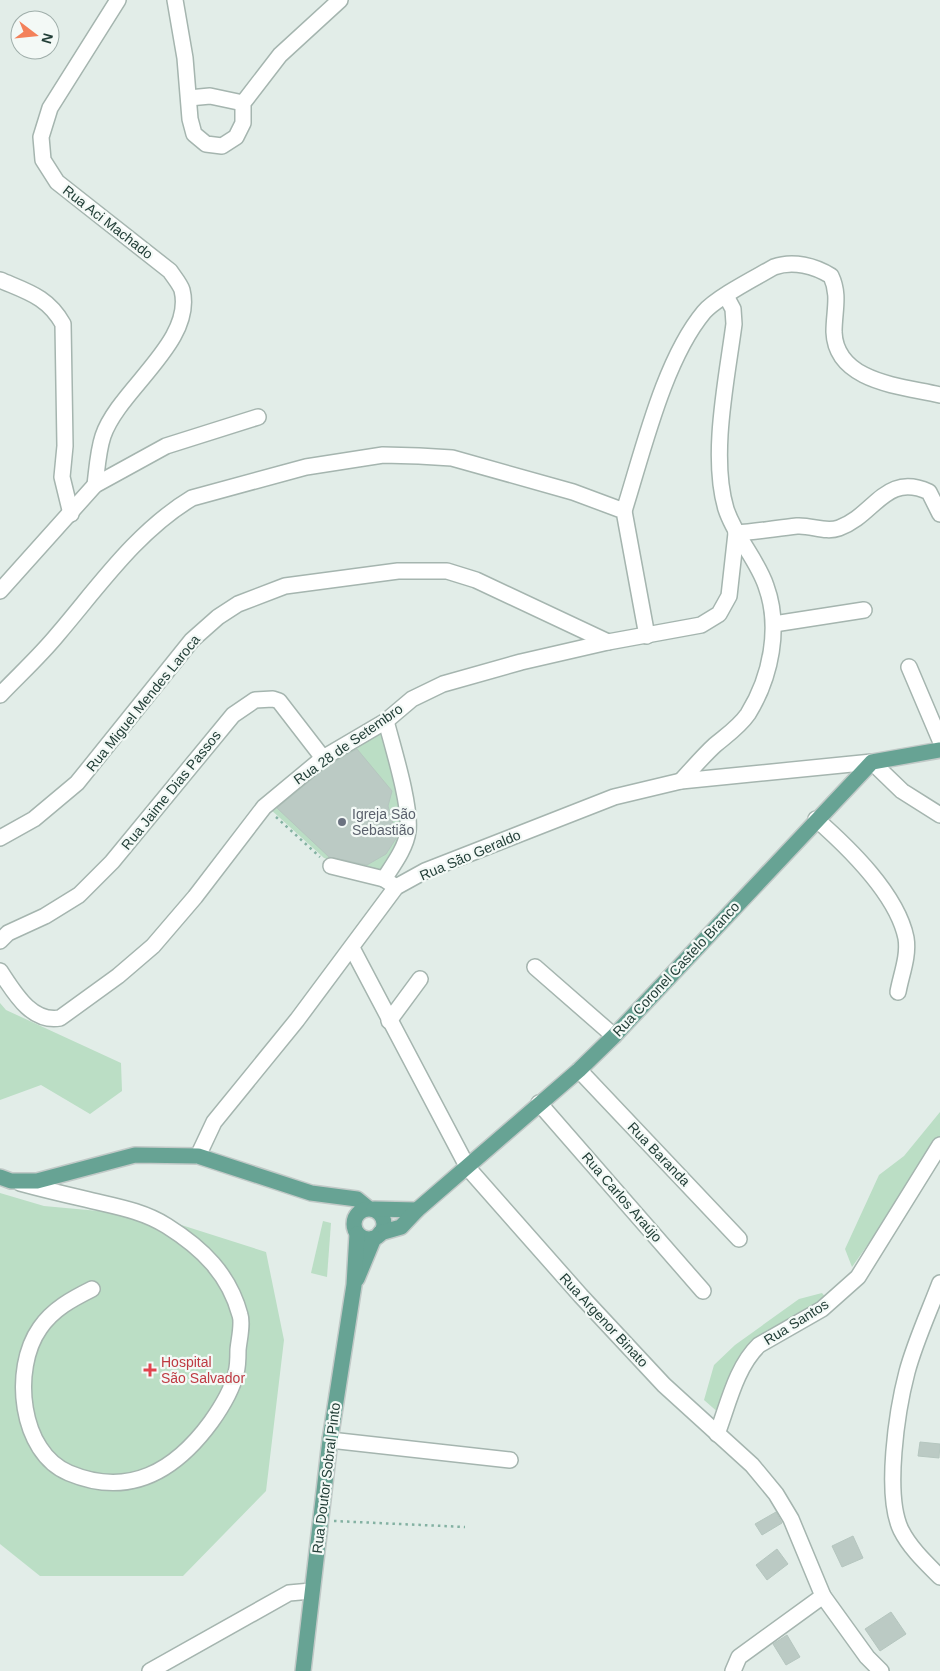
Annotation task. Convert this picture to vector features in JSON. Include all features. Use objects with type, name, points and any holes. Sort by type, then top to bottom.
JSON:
[{"type":"main road","points":[[872,762],[940,750]]},
{"type":"main road","name":"Rua Coronel Castelo Branco","points":[[377,1236],[401,1227],[417,1210],[468,1168],[579,1070],[614,1036],[816,819],[872,762]]},
{"type":"main road","points":[[6,1179],[37,1180],[135,1156],[198,1156],[311,1193],[333,1196],[343,1208],[380,1214],[384,1221],[354,1285]]},
{"type":"main road","points":[[354,1285],[357,1234],[353,1224],[366,1211],[417,1210]]},
{"type":"main road","points":[[357,1234],[362,1238],[377,1236]]},
{"type":"main road","name":"Rua Doutor Sobral Pinto","points":[[303,1671],[330,1440],[354,1285]]},
{"type":"street","name":"Rua Aci Machado","points":[[95,485],[103,436],[115,413],[175,334],[184,310],[182,289],[170,271],[57,182],[43,160],[41,137],[50,108],[118,0]]},
{"type":"street","points":[[175,0],[189,98],[190,119],[194,134],[206,144],[222,146],[236,138],[243,123],[243,103],[280,55],[340,0]]},
{"type":"street","points":[[189,98],[210,96],[243,103]]},
{"type":"street","points":[[647,636],[624,510],[660,398],[685,339],[705,311],[774,266],[785,262],[818,268],[831,276],[837,288],[834,331],[836,344],[841,356],[859,373],[877,380],[940,395]]},
{"type":"street","points":[[0,280],[42,298],[55,310],[63,324],[65,446],[62,477],[71,514]]},
{"type":"street","points":[[681,781],[714,746],[735,729],[748,713],[765,675],[774,637],[774,624],[766,586],[736,533],[726,508],[720,477],[720,443],[734,324],[733,309],[726,296]]},
{"type":"street","points":[[0,591],[95,485],[166,446],[258,417]]},
{"type":"street","points":[[0,695],[57,636],[108,572],[161,520],[192,498],[306,467],[383,455],[419,456],[452,458],[573,492],[624,510]]},
{"type":"street","points":[[736,533],[799,526],[825,530],[837,528],[853,522],[891,489],[908,486],[929,492],[940,514]]},
{"type":"street","name":"Rua 28 de Setembro","points":[[0,972],[18,998],[38,1015],[51,1020],[60,1018],[118,976],[153,946],[195,897],[264,807],[323,758],[386,721],[412,699],[443,684],[521,662],[608,642],[700,625],[719,614],[730,596],[736,533]]},
{"type":"street","name":"Rua Miguel Mendes Laroca","points":[[0,838],[34,819],[77,783],[192,640],[211,623],[238,604],[285,586],[398,571],[447,571],[476,580],[608,642]]},
{"type":"street","points":[[774,624],[864,610]]},
{"type":"street","points":[[909,667],[940,740]]},
{"type":"street","name":"Rua Jaime Dias Passos","points":[[4,937],[45,916],[79,895],[112,862],[233,715],[255,700],[273,699],[284,704],[323,758]]},
{"type":"street","points":[[331,866],[390,883],[408,828],[406,806],[386,721]]},
{"type":"street","points":[[872,762],[902,791],[940,814]]},
{"type":"street","name":"Rua São Geraldo","points":[[198,1156],[214,1122],[297,1020],[352,948],[390,883],[614,797],[681,781],[872,762]]},
{"type":"street","points":[[816,819],[847,846],[873,876],[896,912],[906,938],[906,953],[898,992]]},
{"type":"street","name":"Rua Argenor Binato","points":[[352,948],[468,1168],[581,1296],[664,1385],[752,1466],[785,1506],[823,1596],[867,1658],[880,1671]]},
{"type":"street","points":[[535,967],[614,1036]]},
{"type":"street","points":[[389,1021],[420,979]]},
{"type":"street","name":"Rua Baranda","points":[[579,1070],[739,1239]]},
{"type":"street","name":"Rua Carlos Araújo","points":[[540,1103],[703,1291]]},
{"type":"street","name":"Rua Santos","points":[[717,1434],[732,1391],[753,1351],[759,1345],[822,1309],[858,1277],[940,1145]]},
{"type":"street","points":[[6,1179],[119,1206],[165,1225],[193,1244],[223,1274],[241,1316],[236,1374],[221,1408],[198,1440],[169,1467],[140,1478],[116,1483],[84,1479],[58,1468],[39,1449],[28,1418],[22,1388],[25,1362],[39,1329],[63,1304],[92,1289]]},
{"type":"street","points":[[940,1283],[907,1371],[897,1424],[892,1484],[900,1528],[910,1544],[940,1577]]},
{"type":"street","points":[[330,1440],[510,1460]]},
{"type":"street","points":[[150,1671],[289,1593],[311,1591]]},
{"type":"street","points":[[733,1671],[739,1657],[823,1596]]},
{"type":"path","points":[[264,807],[331,866]]},
{"type":"path","points":[[321,1520],[465,1527]]},
{"type":"green space","name":"Igreja São Sebastião","points":[[380,730],[399,788],[405,822],[399,841],[377,873],[324,858],[269,808],[312,771]]},
{"type":"green space","points":[[0,1003],[6,1010],[121,1063],[122,1091],[90,1114],[41,1085],[0,1100]]},
{"type":"green space","points":[[940,1112],[940,1142],[852,1267],[845,1249],[879,1175],[904,1156]]},
{"type":"green space","points":[[0,1193],[44,1206],[153,1216],[266,1252],[284,1340],[266,1491],[183,1576],[40,1576],[0,1544]]},
{"type":"green space","points":[[323,1221],[331,1223],[327,1277],[311,1273]]},
{"type":"green space","points":[[822,1293],[827,1299],[753,1347],[720,1414],[704,1400],[714,1365],[735,1345],[799,1299]]},
{"type":"building","name":"Igreja São Sebastião","points":[[357,749],[392,791],[388,806],[397,837],[386,854],[367,865],[329,857],[277,808],[328,766]]},
{"type":"building","points":[[920,1442],[940,1444],[939,1458],[918,1456]]},
{"type":"building","points":[[776,1512],[782,1523],[762,1535],[755,1524]]},
{"type":"building","points":[[853,1536],[863,1558],[842,1567],[832,1546]]},
{"type":"building","points":[[777,1549],[788,1564],[767,1580],[756,1565]]},
{"type":"building","points":[[891,1612],[906,1634],[880,1651],[865,1629]]},
{"type":"building","points":[[787,1635],[800,1657],[786,1665],[773,1644]]},
{"type":"place","name":"Igreja São Sebastião","points":[[342,822]]},
{"type":"place","name":"Hospital São Salvador","points":[[150,1370]]}]
